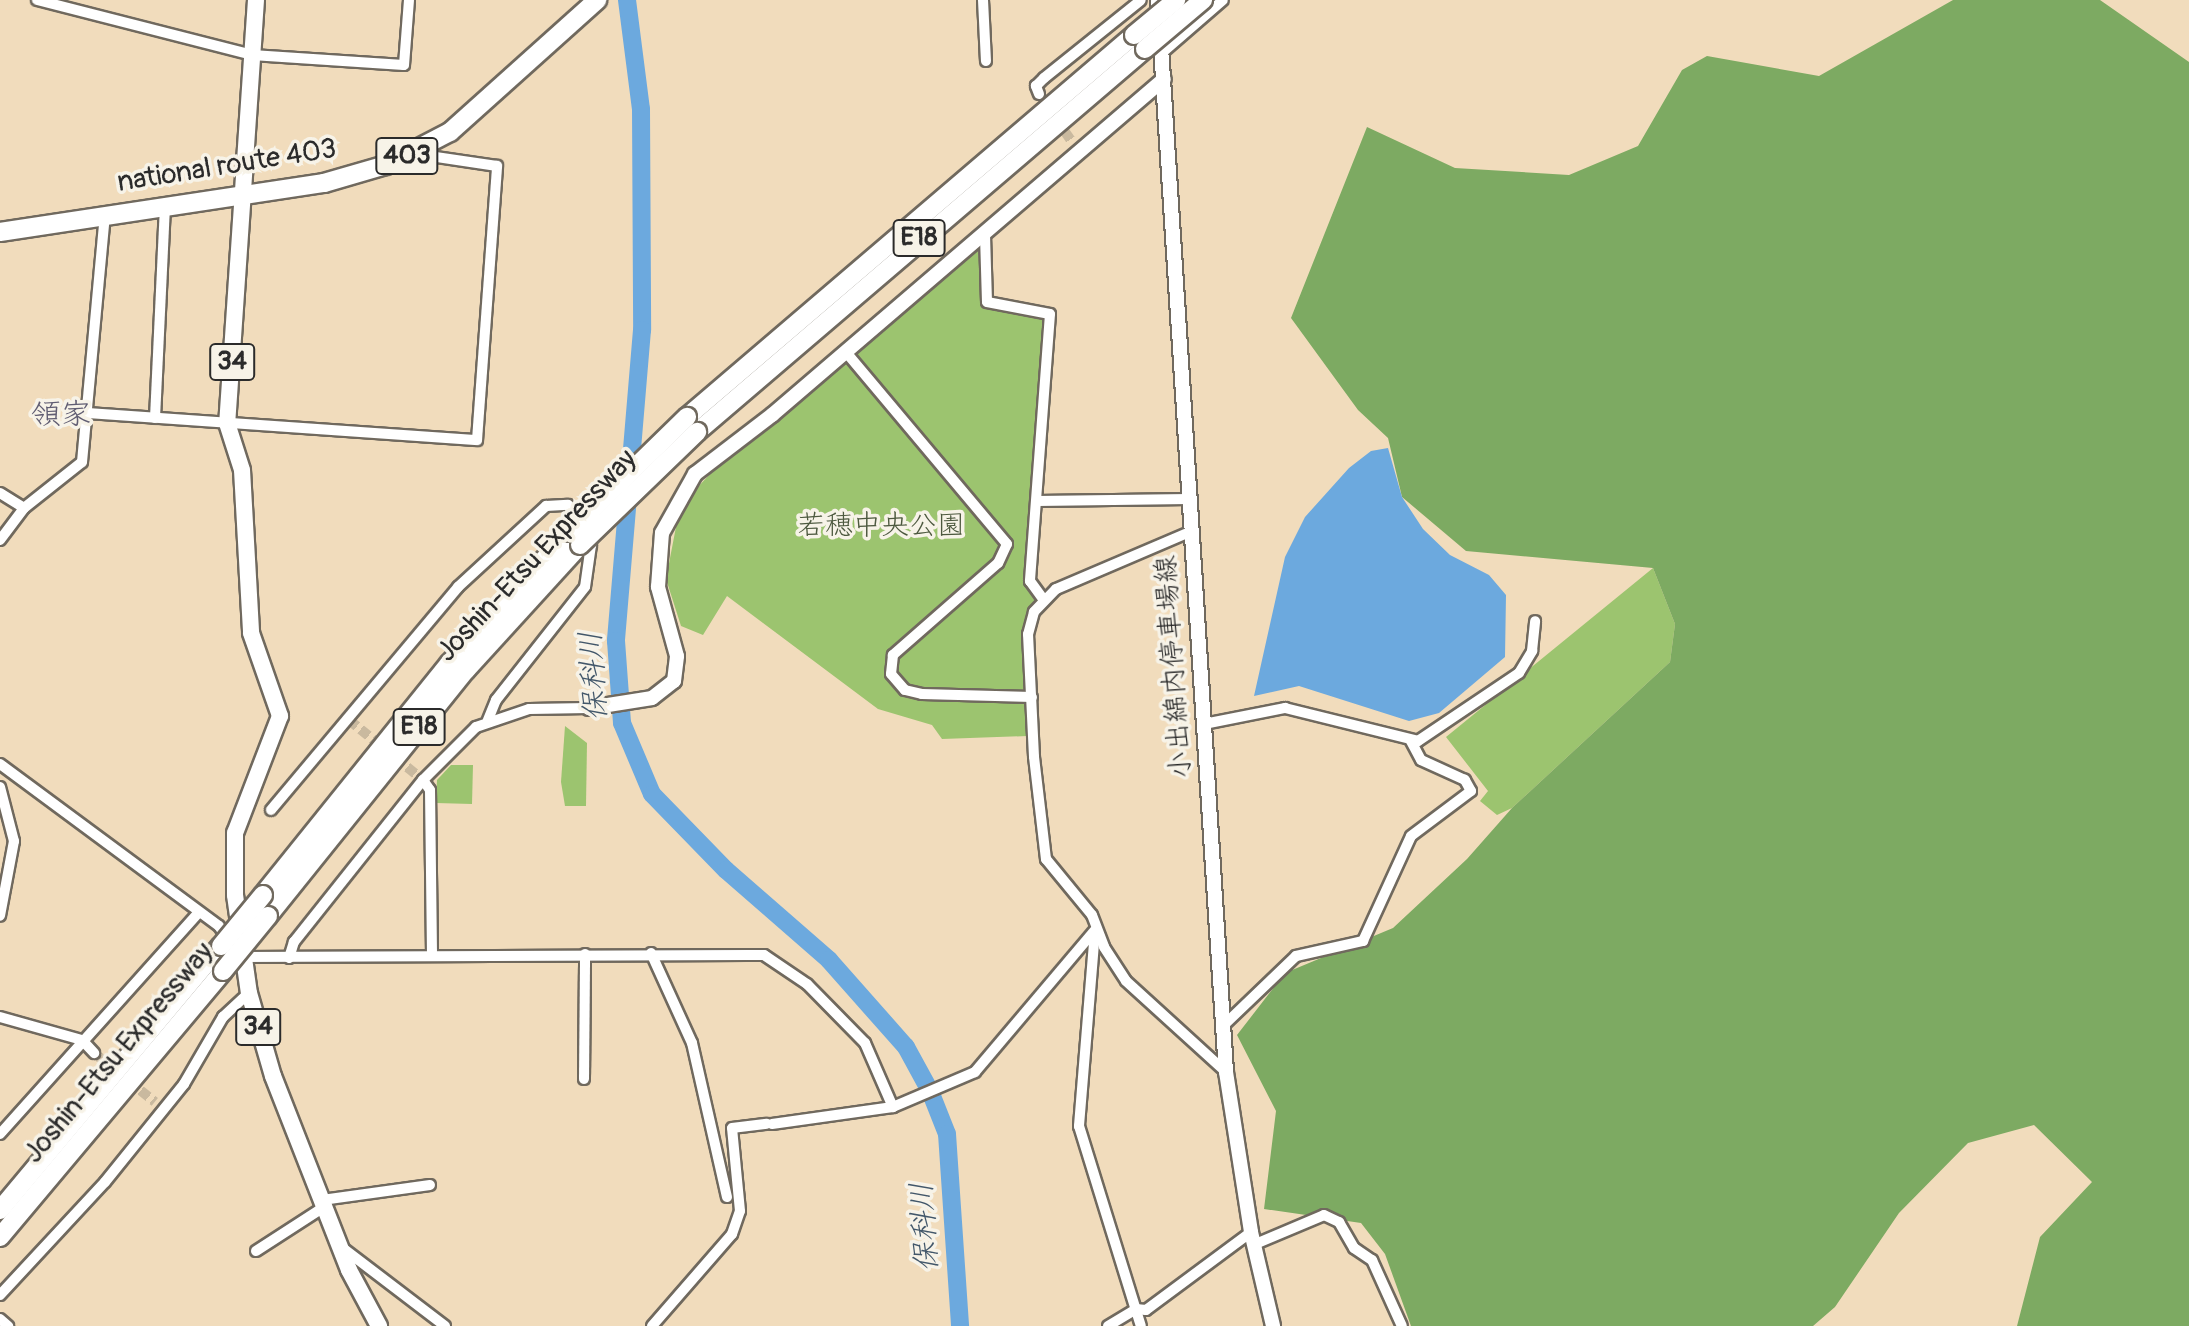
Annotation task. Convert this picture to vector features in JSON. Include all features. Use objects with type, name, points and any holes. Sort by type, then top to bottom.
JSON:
[{"type":"highway","name":"national route 403","points":[[0,232],[324,183],[420,150],[493,97],[597,0]]},
{"type":"highway","name":"Joshin-Etsu Expressway","points":[[1147,45],[1176,0]]},
{"type":"highway","name":"Joshin-Etsu Expressway","points":[[0,1210],[263,895],[439,675],[574,539],[692,425],[1203,0]]},
{"type":"highway","name":"Joshin-Etsu Expressway","points":[[0,1237],[223,971],[574,539]]},
{"type":"main road","name":"34","points":[[256,0],[227,423],[242,470],[251,633],[280,716],[235,833],[243,960],[249,993],[273,1076],[339,1245],[379,1326]]},
{"type":"main road","name":"小出綿内停車場線","points":[[1158,0],[1147,45],[1164,79],[1226,1072],[1252,1239],[1273,1326]]},
{"type":"main road","points":[[589,708],[652,698],[665,692],[677,669],[658,587],[662,533],[674,504],[695,474],[985,235],[1076,146],[1164,79]]},
{"type":"street","points":[[37,0],[252,55],[404,65],[409,0]]},
{"type":"street","points":[[983,0],[986,61]]},
{"type":"street","points":[[1039,94],[1035,88],[1044,78],[1141,0]]},
{"type":"street","points":[[1147,45],[1223,0]]},
{"type":"street","points":[[89,413],[477,440],[497,166],[429,156],[420,150]]},
{"type":"street","points":[[155,418],[165,206]]},
{"type":"street","points":[[0,540],[24,508],[82,462],[89,413],[105,214]]},
{"type":"street","points":[[985,235],[987,302],[1050,314],[1030,581],[1043,599]]},
{"type":"street","points":[[845,351],[1007,544],[998,563],[893,655],[891,674],[905,690],[922,694],[1032,697]]},
{"type":"street","points":[[0,493],[24,508]]},
{"type":"street","points":[[1037,501],[1189,499]]},
{"type":"street","points":[[271,810],[458,587],[546,506],[568,505],[586,527],[591,545],[585,587],[496,700],[488,720],[423,780],[294,942],[289,958]]},
{"type":"street","points":[[1192,531],[1076,580],[1043,599],[1028,634],[1046,859],[1092,915],[1096,929],[1126,981],[1226,1072]]},
{"type":"street","points":[[1204,724],[1285,708],[1411,741],[1428,738],[1463,708],[1519,673],[1532,651],[1535,621]]},
{"type":"street","points":[[488,720],[529,709],[589,708]]},
{"type":"street","points":[[1223,1026],[1296,956],[1363,941],[1411,836],[1471,791],[1465,780],[1421,760],[1411,741]]},
{"type":"street","points":[[0,764],[219,926],[243,960],[734,953],[779,960],[865,1043],[893,1107]]},
{"type":"street","points":[[423,780],[430,790],[432,956]]},
{"type":"street","points":[[0,787],[14,841],[0,916]]},
{"type":"street","points":[[0,1134],[199,912]]},
{"type":"street","points":[[652,1326],[732,1234],[740,1211],[732,1128],[893,1107],[950,1086],[975,1072],[999,1047],[1096,929]]},
{"type":"street","points":[[1096,929],[1079,1126],[1141,1326]]},
{"type":"street","points":[[651,953],[692,1043],[727,1197]]},
{"type":"street","points":[[584,1079],[585,954]]},
{"type":"street","points":[[0,1295],[67,1227],[158,1105],[184,1084],[223,1017],[249,993]]},
{"type":"street","points":[[0,1017],[82,1040],[94,1053]]},
{"type":"street","points":[[256,1251],[323,1203],[430,1185]]},
{"type":"street","points":[[1108,1326],[1136,1309],[1146,1310],[1252,1239],[1324,1215],[1339,1222],[1354,1248],[1372,1260],[1402,1326]]},
{"type":"street","points":[[339,1245],[445,1326]]},
{"type":"street","points":[[0,1319],[8,1326]]},
{"type":"green space","points":[[1953,0],[2100,0],[2189,62],[2189,1326],[2017,1326],[2040,1237],[2092,1182],[2034,1125],[1968,1143],[1899,1213],[1835,1307],[1813,1326],[1411,1326],[1385,1254],[1361,1223],[1264,1209],[1276,1111],[1237,1035],[1285,973],[1393,928],[1467,859],[1512,808],[1670,662],[1675,624],[1653,568],[1466,551],[1402,497],[1388,438],[1358,410],[1291,318],[1367,127],[1455,168],[1569,175],[1638,146],[1682,70],[1707,56],[1819,76]]},
{"type":"green space","name":"若穂中央公園","points":[[978,249],[983,307],[1044,318],[1025,570],[1026,587],[1036,598],[1022,636],[1027,736],[942,739],[932,725],[878,709],[727,596],[703,635],[681,626],[666,579],[680,506],[710,474]]},
{"type":"green space","points":[[1653,568],[1675,624],[1670,662],[1512,808],[1497,815],[1480,801],[1488,791],[1446,737]]},
{"type":"green space","points":[[565,726],[587,743],[586,806],[565,806],[561,782]]},
{"type":"green space","points":[[451,765],[473,765],[472,804],[436,803],[437,780]]},
{"type":"water","points":[[1388,448],[1402,497],[1423,529],[1450,555],[1489,575],[1506,595],[1505,657],[1439,713],[1409,721],[1299,686],[1254,696],[1285,557],[1305,517],[1349,468],[1371,451]]},
{"type":"waterway","name":"保科川","points":[[627,0],[641,109],[642,330],[616,641],[622,723],[652,794],[726,870],[829,960],[906,1047],[930,1091],[947,1134],[960,1326]]},
{"type":"tunnel","points":[[1056,119],[1072,142]]},
{"type":"tunnel","points":[[349,720],[423,780]]},
{"type":"tunnel","points":[[94,1053],[155,1102]]},
{"type":"district","name":"領家","points":[[61,415]]}]
